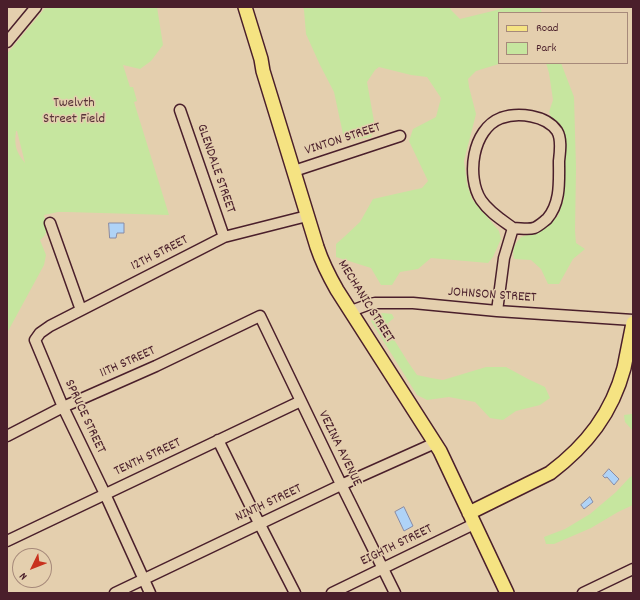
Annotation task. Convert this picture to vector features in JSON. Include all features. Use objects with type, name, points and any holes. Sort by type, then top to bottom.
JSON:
[{"type":"main road","points":[[236,7],[256,60],[262,71]]},
{"type":"main road","name":"MECHANIC STREET","points":[[245,7],[261,59],[262,71],[322,260],[328,273],[351,311],[444,459],[507,593]]},
{"type":"main road","points":[[472,519],[550,473],[589,438],[604,416],[617,390],[624,368],[633,321]]},
{"type":"street","points":[[7,42],[36,7]]},
{"type":"street","name":"GLENDALE STREET","points":[[180,110],[224,237]]},
{"type":"street","points":[[509,115],[526,115],[551,125],[558,132],[560,139],[557,201],[552,212],[543,222],[535,227],[526,229],[513,228],[488,209],[481,200],[476,188],[473,173],[474,157],[477,144],[482,134],[489,126],[499,119],[509,115]]},
{"type":"street","name":"VINTON STREET","points":[[294,171],[400,136]]},
{"type":"street","name":"12TH STREET","points":[[35,339],[40,333],[50,326],[224,237],[307,216]]},
{"type":"street","points":[[50,223],[82,310]]},
{"type":"street","points":[[497,311],[504,258],[513,228]]},
{"type":"street","name":"JOHNSON STREET","points":[[351,311],[375,302],[633,321]]},
{"type":"street","name":"VEZINA AVENUE","points":[[260,316],[341,485],[395,593]]},
{"type":"street","name":"11TH STREET","points":[[7,436],[64,407],[156,366],[260,316]]},
{"type":"street","name":"SPRUCE STREET","points":[[35,339],[64,407],[150,593]]},
{"type":"street","name":"TENTH STREET","points":[[7,541],[301,401]]},
{"type":"street","points":[[218,440],[254,515],[295,593]]},
{"type":"street","name":"NINTH STREET","points":[[115,593],[341,485],[435,443]]},
{"type":"street","name":"EIGHTH STREET","points":[[332,593],[383,568],[472,519]]},
{"type":"street","points":[[583,593],[633,569]]},
{"type":"green space","name":"Twelvth Street Field","points":[[46,7],[157,7],[163,45],[151,61],[140,69],[123,65],[130,87],[133,87],[137,101],[134,102],[169,215],[58,212],[44,215],[46,232],[40,240],[46,255],[44,265],[7,333],[7,54]],"holes":[[[17,131],[25,163],[16,148],[15,136]]]},
{"type":"green space","points":[[303,7],[450,7],[460,19],[509,7],[540,7],[542,12],[498,12],[499,64],[476,71],[468,79],[476,114],[464,161],[467,184],[472,199],[499,231],[501,239],[493,257],[488,263],[431,258],[418,269],[400,272],[392,285],[381,285],[371,268],[336,257],[336,244],[360,222],[373,199],[422,188],[428,181],[409,141],[413,129],[436,117],[441,98],[427,77],[411,75],[379,67],[375,70],[367,82],[375,127],[371,137],[351,140],[343,134],[334,92],[306,34]]},
{"type":"green space","points":[[546,64],[561,64],[574,97],[576,168],[575,231],[576,243],[585,249],[573,259],[559,284],[548,284],[541,269],[531,260],[514,259],[513,256],[514,247],[521,237],[543,229],[558,216],[564,198],[561,135],[559,127],[552,119],[549,112],[553,100]]},
{"type":"green space","points":[[383,313],[392,314],[394,318],[388,323],[393,338],[417,375],[443,380],[486,367],[506,367],[545,387],[550,398],[540,405],[516,411],[503,420],[490,418],[475,402],[449,397],[427,400],[417,395],[371,321],[375,315]]},
{"type":"green space","points":[[632,414],[633,431],[625,422],[624,415]]},
{"type":"green space","points":[[633,476],[633,505],[591,528],[554,544],[546,544],[544,537],[565,529],[590,514],[616,492],[630,477]]},
{"type":"water","points":[[109,223],[124,223],[124,233],[117,233],[116,238],[110,238]]},
{"type":"water","points":[[609,469],[619,479],[614,485],[607,477],[605,478],[603,476]]},
{"type":"water","points":[[590,497],[593,502],[584,509],[581,505]]},
{"type":"water","points":[[404,507],[413,526],[404,531],[395,512]]}]
